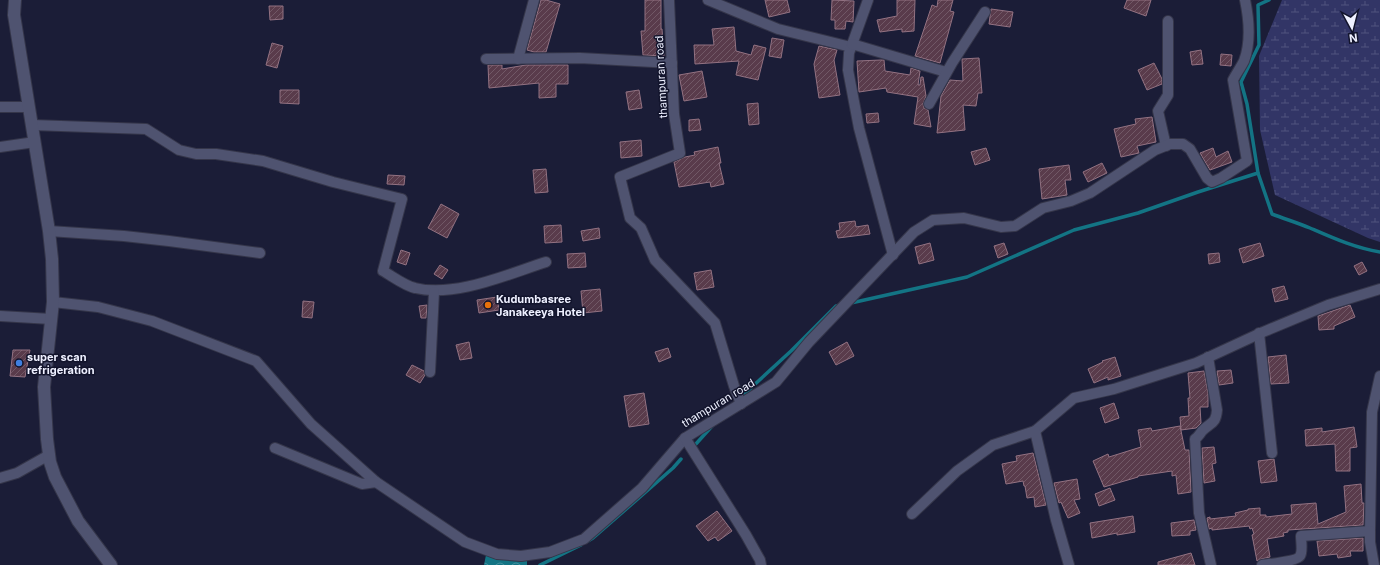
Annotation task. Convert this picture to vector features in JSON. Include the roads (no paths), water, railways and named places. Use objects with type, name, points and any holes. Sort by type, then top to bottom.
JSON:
[{"type":"street","points":[[15,0],[14,15],[49,231],[52,259],[53,302],[44,387],[49,455],[55,477],[78,521],[111,565]]},
{"type":"street","points":[[518,59],[534,0]]},
{"type":"street","name":"thampuran road","points":[[669,0],[674,114],[680,152],[620,177],[630,218],[641,228],[655,260],[715,323],[736,392],[741,403]]},
{"type":"street","points":[[708,0],[778,29],[852,45],[946,72]]},
{"type":"street","points":[[868,0],[849,53],[848,70],[859,128],[893,255]]},
{"type":"street","points":[[1168,21],[1168,94],[1158,111],[1166,146],[1170,144],[1183,144],[1190,149],[1207,178],[1212,182],[1248,161],[1233,80],[1244,60],[1248,40],[1249,22],[1245,0]]},
{"type":"street","points":[[928,104],[946,72],[985,12]]},
{"type":"street","points":[[486,59],[580,58],[672,63]]},
{"type":"street","points":[[0,107],[29,107]]},
{"type":"street","points":[[32,125],[146,129],[179,150],[196,154],[216,154],[263,161],[334,182],[402,199],[383,271],[413,288],[434,292],[477,284],[546,262]]},
{"type":"street","points":[[0,147],[35,142]]},
{"type":"street","name":"thampuran road","points":[[53,302],[98,307],[152,321],[256,361],[311,424],[376,482],[465,542],[497,554],[521,556],[550,552],[584,539],[642,488],[685,438],[776,382],[809,342],[914,232],[933,220],[964,218],[1001,228],[1014,226],[1043,208],[1071,201],[1090,193],[1105,185],[1124,169],[1155,150],[1166,146]]},
{"type":"street","points":[[49,231],[124,236],[260,253]]},
{"type":"street","points":[[912,514],[957,471],[993,445],[1035,431],[1074,398],[1121,386],[1196,363],[1208,356],[1328,305],[1380,289]]},
{"type":"street","points":[[430,372],[434,292]]},
{"type":"street","points":[[0,316],[51,319]]},
{"type":"street","points":[[1259,334],[1272,453]]},
{"type":"street","points":[[1208,356],[1217,416],[1215,422],[1202,431],[1196,439],[1199,513],[1211,565]]},
{"type":"street","points":[[1374,565],[1370,542],[1372,412],[1380,376]]},
{"type":"street","points":[[1035,431],[1056,520],[1069,565]]},
{"type":"street","points":[[685,438],[746,535],[760,560],[761,565]]},
{"type":"street","points":[[275,448],[362,484],[376,482]]},
{"type":"street","points":[[0,478],[17,473],[49,455]]},
{"type":"street","points":[[1262,565],[1300,557],[1301,536],[1370,531]]},
{"type":"water","points":[[486,555],[527,560],[527,565],[484,565]]},
{"type":"waterway","points":[[1269,0],[1258,5],[1259,45],[1241,82],[1247,104],[1258,173],[1272,214],[1344,242],[1380,252]]},
{"type":"waterway","points":[[851,303],[967,277],[1074,230],[1138,213],[1258,173]]},
{"type":"waterway","points":[[740,398],[791,351],[836,306],[841,305]]},
{"type":"waterway","points":[[695,445],[713,425]]},
{"type":"waterway","points":[[588,541],[673,468],[681,459]]},
{"type":"waterway","points":[[540,565],[581,545]]},
{"type":"place","name":"Kudumbasree Janakeeya Hotel","points":[[488,305]]},
{"type":"place","name":"super scan refrigeration","points":[[19,363]]}]
